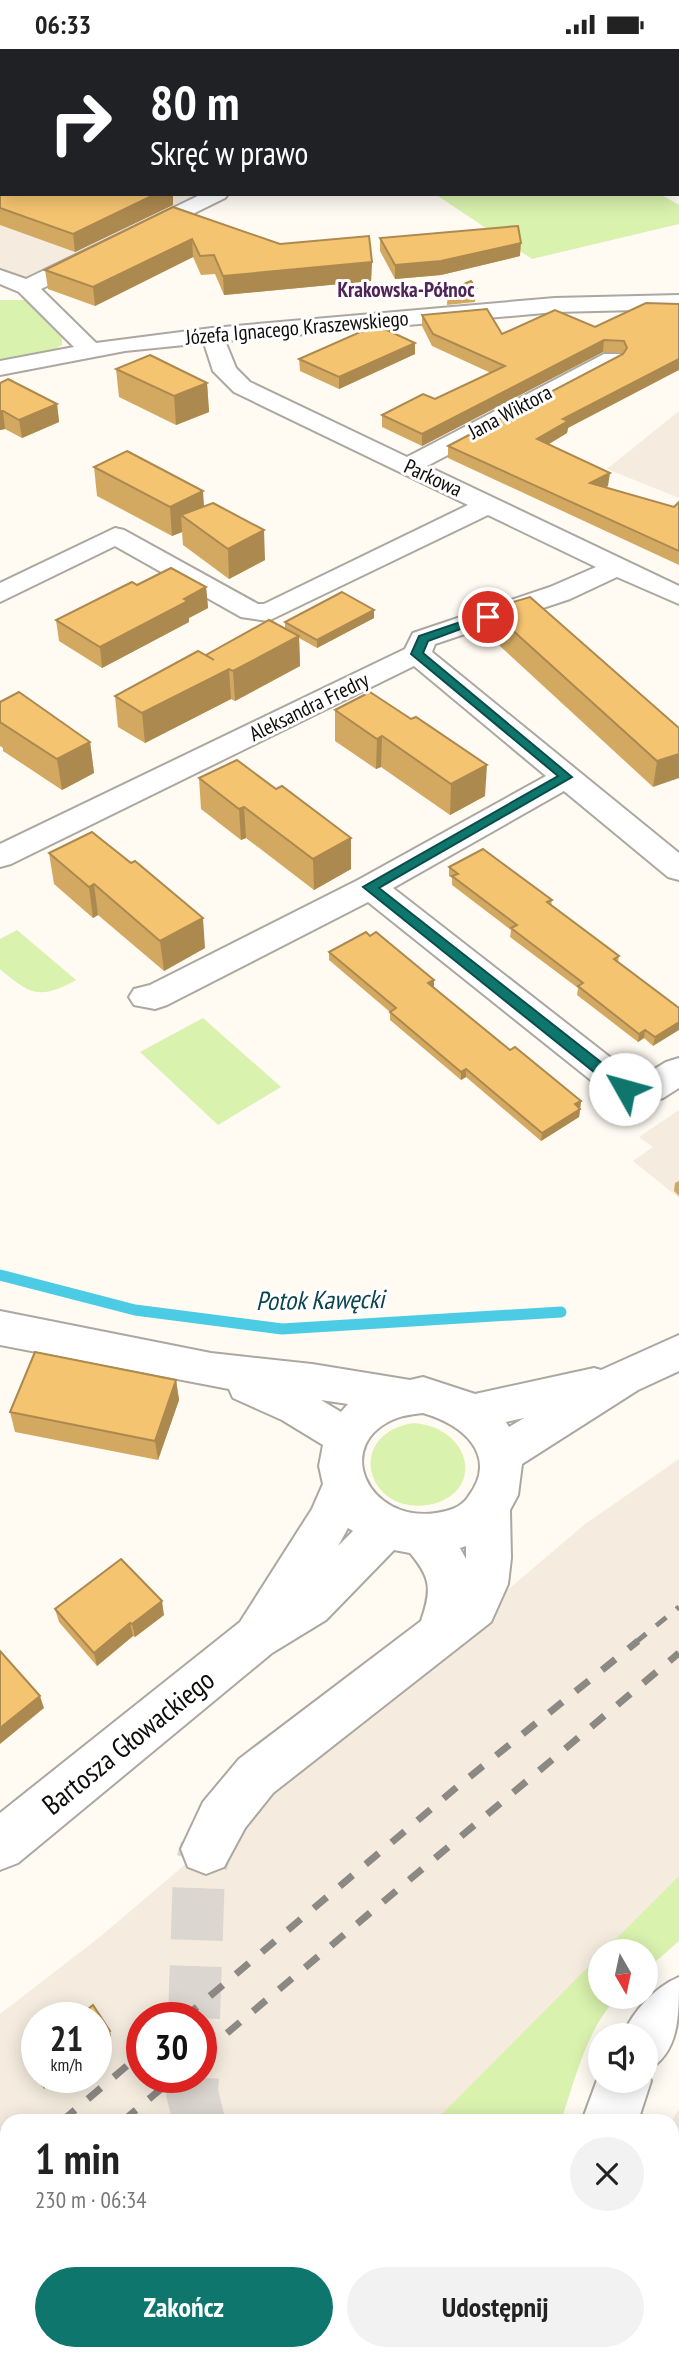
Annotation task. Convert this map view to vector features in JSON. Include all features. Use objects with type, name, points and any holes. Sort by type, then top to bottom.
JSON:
[{"type":"street","points":[[27,287],[214,196]]},
{"type":"street","points":[[0,276],[27,287],[89,349]]},
{"type":"street","name":"Józefa Ignacego Kraszewskiego","points":[[0,367],[89,349],[212,335],[555,305],[679,302]]},
{"type":"street","name":"Parkowa","points":[[212,335],[225,371],[242,387],[679,596]]},
{"type":"street","name":"Jana Wiktora","points":[[408,466],[612,359]]},
{"type":"street","points":[[0,594],[115,536],[251,611],[268,613],[488,505]]},
{"type":"street","name":"Aleksandra Fredry","points":[[0,857],[417,654],[424,639],[560,593],[617,567]]},
{"type":"street","points":[[417,654],[679,870]]},
{"type":"street","points":[[146,997],[155,997],[370,887],[566,777]]},
{"type":"street","points":[[370,887],[625,1089],[635,1094],[650,1089],[679,1071]]},
{"type":"street","points":[[0,1328],[211,1370],[312,1381],[405,1396],[440,1397],[473,1412],[491,1431],[502,1455],[503,1473],[498,1490],[488,1506],[460,1528],[442,1534],[404,1531]]},
{"type":"street","points":[[502,1455],[623,1378],[679,1352]]},
{"type":"street","points":[[211,1370],[297,1407],[345,1437]]},
{"type":"street","points":[[473,1412],[623,1378]]},
{"type":"street","points":[[405,1396],[380,1404],[360,1417],[345,1437],[340,1453],[340,1470],[344,1486],[367,1517],[404,1531],[447,1563],[452,1601],[440,1632]]},
{"type":"street","name":"Bartosza Głowackiego","points":[[256,1638],[330,1520],[344,1486]]},
{"type":"street","points":[[206,1849],[228,1807],[256,1776],[475,1607],[488,1575],[488,1506]]},
{"type":"street","name":"Bartosza Głowackiego","points":[[0,1845],[256,1638],[310,1605],[404,1531]]},
{"type":"street","points":[[658,2027],[679,2004]]},
{"type":"street","points":[[612,2114],[620,2093]]},
{"type":"shaded area","points":[[0,196],[194,196],[23,278],[0,269]]},
{"type":"shaded area","points":[[679,411],[679,498],[607,469]]},
{"type":"shaded area","points":[[679,1110],[679,1198],[633,1161],[653,1147],[639,1137]]},
{"type":"shaded area","points":[[679,1459],[679,1938],[658,1946],[658,1939],[588,1939],[588,2009],[605,2009],[528,2083],[521,2114],[0,2114],[0,2014],[101,1936],[585,1524]]},
{"type":"green space","points":[[438,196],[663,196],[679,205],[679,224],[532,259]]},
{"type":"green space","points":[[0,300],[25,300],[62,338],[62,345],[53,350],[0,361]]},
{"type":"green space","points":[[17,930],[76,980],[53,990],[36,992],[19,985],[0,969],[0,939]]},
{"type":"green space","points":[[203,1018],[281,1087],[218,1125],[140,1052]]},
{"type":"green space","points":[[414,1423],[434,1428],[449,1437],[460,1449],[465,1463],[464,1476],[458,1489],[446,1499],[427,1505],[406,1504],[389,1497],[377,1486],[371,1471],[371,1456],[378,1441],[392,1430]]},
{"type":"green space","points":[[679,1876],[679,1941],[658,1959],[658,1939],[616,1939]]},
{"type":"green space","points":[[588,1967],[588,2009],[607,2009],[598,2023],[588,2023],[588,2043],[563,2114],[442,2114]]},
{"type":"building","points":[[0,196],[152,196],[73,234],[0,208]]},
{"type":"building","points":[[173,207],[280,244],[369,236],[372,262],[223,276],[214,255],[200,256],[192,239],[93,287],[45,270]]},
{"type":"building","points":[[518,226],[521,243],[441,261],[395,265],[380,238]]},
{"type":"building","points":[[471,281],[476,288],[448,291]]},
{"type":"building","points":[[646,303],[679,304],[679,359],[563,419],[568,421],[537,439],[610,473],[590,483],[674,507],[679,502],[679,551],[448,446],[623,354],[627,348],[624,341],[604,340],[422,434],[382,415],[423,394],[435,399],[505,366],[433,334],[422,315],[487,309],[502,334],[555,310],[595,327]]},
{"type":"building","points":[[376,325],[415,343],[339,377],[299,359]]},
{"type":"building","points":[[150,355],[207,383],[174,396],[116,369]]},
{"type":"building","points":[[8,379],[57,404],[19,420],[0,411],[0,383]]},
{"type":"building","points":[[127,451],[203,491],[170,507],[94,467]]},
{"type":"building","points":[[213,503],[264,530],[228,549],[181,515]]},
{"type":"building","points":[[171,568],[206,587],[184,599],[188,601],[100,647],[56,620],[132,582],[137,585]]},
{"type":"building","points":[[342,592],[374,610],[317,640],[285,622]]},
{"type":"building","points":[[530,597],[679,728],[679,754],[657,761],[489,609]]},
{"type":"building","points":[[269,620],[299,636],[233,671],[229,669],[142,713],[115,696],[198,651],[214,660],[206,655]]},
{"type":"building","points":[[19,692],[90,742],[57,759],[0,722],[0,702]]},
{"type":"building","points":[[370,692],[411,719],[416,717],[487,765],[451,784],[382,736],[377,739],[335,710]]},
{"type":"building","points":[[237,760],[276,789],[282,786],[351,838],[313,859],[244,807],[239,809],[199,778]]},
{"type":"building","points":[[92,832],[131,863],[135,861],[203,918],[160,941],[94,884],[89,887],[49,853]]},
{"type":"building","points":[[483,849],[552,900],[547,902],[619,956],[614,959],[679,1008],[679,1022],[655,1037],[645,1030],[639,1034],[578,986],[583,983],[511,928],[517,925],[452,876],[458,874],[449,867]]},
{"type":"building","points":[[366,932],[370,936],[376,932],[434,980],[428,983],[510,1050],[515,1047],[581,1101],[575,1104],[580,1109],[542,1133],[466,1069],[461,1072],[390,1012],[396,1008],[329,952]]},
{"type":"building","points":[[35,1352],[176,1380],[155,1441],[10,1412]]},
{"type":"building","points":[[121,1559],[162,1601],[94,1653],[55,1609]]},
{"type":"building","points":[[0,1651],[40,1696],[0,1728]]},
{"type":"waterway","name":"Potok Kawęcki","points":[[0,1275],[135,1310],[282,1329],[561,1312]]},
{"type":"tunnel","points":[[195,2002],[199,1872],[206,1849]]},
{"type":"tunnel","points":[[192,2093],[197,2114]]},
{"type":"railway","points":[[636,1642],[679,1607]]},
{"type":"railway","points":[[203,2002],[457,1787],[638,1641]]},
{"type":"railway","points":[[217,2042],[679,1653]]},
{"type":"railway","points":[[70,2114],[126,2067]]},
{"type":"railway","points":[[131,2114],[156,2093]]},
{"type":"district","name":"Krakowska-Północ","points":[[406,290]]},
{"type":"route","points":[[488,617],[424,639],[417,654],[566,777],[370,887],[625,1089]]}]
